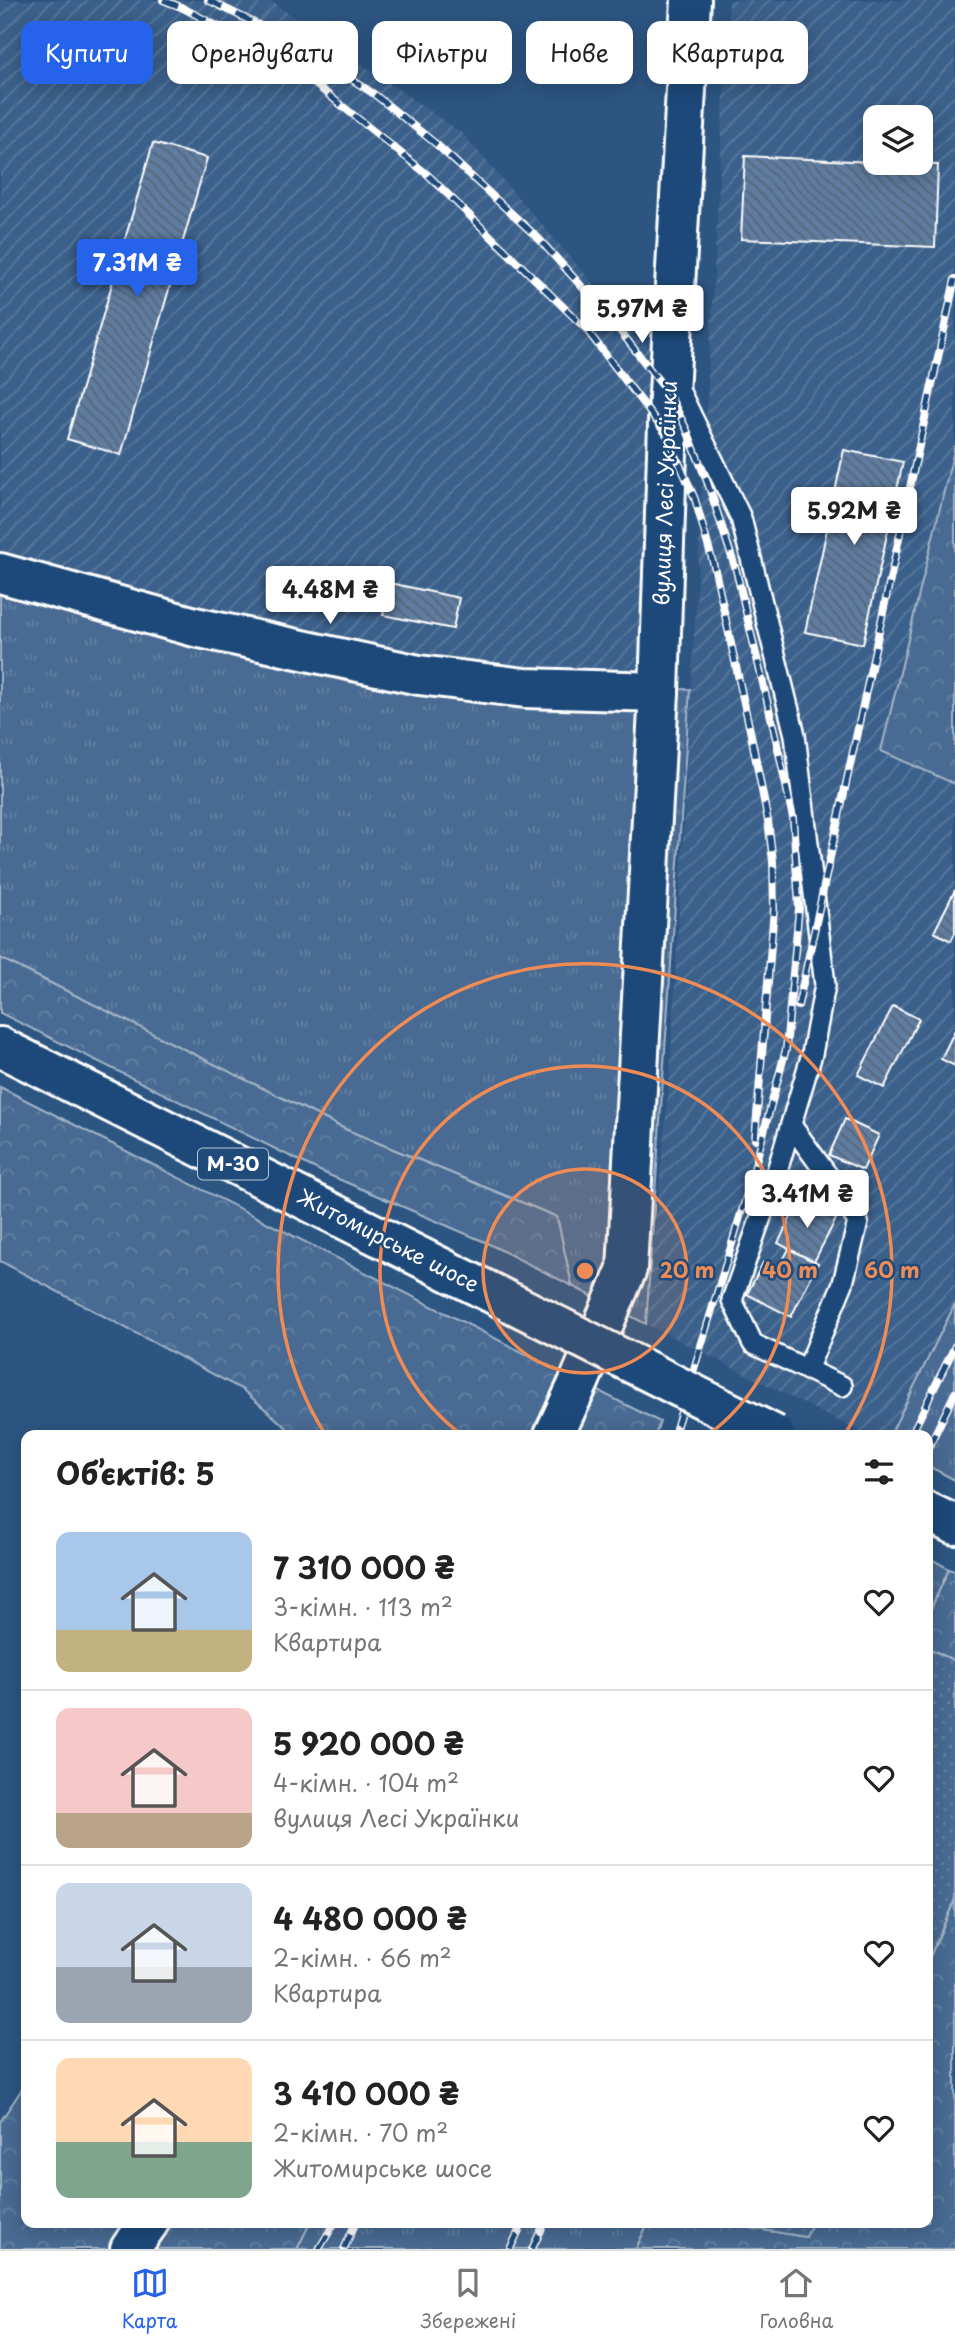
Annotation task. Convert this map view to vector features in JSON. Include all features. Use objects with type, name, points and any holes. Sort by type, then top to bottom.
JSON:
[{"type":"main road","name":"вулиця Лесі Українки","points":[[556,1430],[627,1269],[659,692],[670,372],[691,0]]},
{"type":"main road","points":[[0,573],[195,626],[419,676],[525,688],[659,692]]},
{"type":"main road","name":"Житомирське шосе","points":[[0,1048],[765,1430]]},
{"type":"main road","points":[[933,1514],[955,1525]]},
{"type":"main road","points":[[130,2249],[145,2228]]},
{"type":"lane","points":[[670,372],[741,518],[794,735],[825,985],[813,1054],[732,1300],[753,1344],[842,1386]]},
{"type":"lane","points":[[791,1125],[836,1187],[858,1223],[843,1283],[807,1370]]},
{"type":"shaded area","points":[[0,0],[269,0],[299,21],[167,21],[167,84],[358,84],[358,61],[372,71],[372,84],[391,84],[462,133],[670,372],[659,692],[525,688],[0,573]]},
{"type":"shaded area","points":[[729,0],[955,0],[955,446],[881,750],[955,784],[955,1304],[892,1430],[856,1430],[646,1324],[670,1073],[724,84],[808,84],[808,21],[728,21]]},
{"type":"green space","points":[[955,446],[955,784],[881,751]]},
{"type":"green space","points":[[0,573],[195,627],[634,691],[690,689],[646,1324],[572,1286],[557,1217],[347,1130],[0,958]]},
{"type":"green space","points":[[0,958],[347,1130],[557,1217],[572,1286],[485,1242],[322,1172],[0,1013]]},
{"type":"green space","points":[[0,1087],[660,1422],[657,1430],[289,1430],[243,1390],[0,1261]]},
{"type":"green space","points":[[955,1304],[955,1480],[933,1469],[933,1430],[892,1430]]},
{"type":"green space","points":[[933,1560],[949,1569],[933,1604]]},
{"type":"green space","points":[[949,1569],[955,1571],[955,1661],[933,1650],[933,1604]]},
{"type":"green space","points":[[933,1650],[955,1661],[955,1899],[933,1950]]},
{"type":"green space","points":[[955,1899],[955,2249],[636,2249],[646,2228],[751,2228],[805,2237],[810,2228],[933,2228],[933,1950]]},
{"type":"green space","points":[[21,2090],[21,2228],[308,2228],[297,2249],[0,2249],[0,2122]]},
{"type":"green space","points":[[307,2228],[646,2228],[636,2249],[297,2249]]},
{"type":"green space","points":[[751,2228],[810,2228],[806,2237]]},
{"type":"building","points":[[153,143],[207,158],[121,455],[67,439]]},
{"type":"building","points":[[745,156],[863,162],[863,175],[933,175],[933,165],[938,165],[935,247],[741,239]]},
{"type":"building","points":[[844,450],[903,462],[863,644],[805,632]]},
{"type":"building","points":[[390,583],[459,598],[453,629],[383,615]]},
{"type":"building","points":[[955,890],[955,933],[951,941],[934,932]]},
{"type":"building","points":[[893,1006],[919,1019],[884,1088],[858,1075]]},
{"type":"building","points":[[955,1030],[955,1066],[941,1059]]},
{"type":"building","points":[[845,1119],[879,1135],[863,1170],[829,1155]]},
{"type":"building","points":[[800,1199],[837,1217],[814,1262],[778,1243]]},
{"type":"building","points":[[789,1249],[818,1263],[791,1317],[747,1294],[763,1263],[777,1271]]},
{"type":"railway","points":[[163,0],[290,64],[428,175],[586,329],[667,435],[695,499],[715,570],[768,821],[773,861],[774,909],[755,1139]]},
{"type":"railway","points":[[208,0],[299,45],[374,94],[436,144],[538,238],[611,319],[669,394],[687,430],[708,484],[736,570],[793,818],[799,908],[786,1049],[750,1184],[676,1430]]},
{"type":"railway","points":[[798,1006],[955,279]]},
{"type":"railway","points":[[913,1430],[955,1346]]},
{"type":"railway","points":[[933,1438],[955,1393]]},
{"type":"railway","points":[[319,2249],[331,2228]]},
{"type":"railway","points":[[344,2249],[353,2228]]},
{"type":"railway","points":[[510,2249],[520,2228]]},
{"type":"railway","points":[[532,2249],[542,2228]]}]
